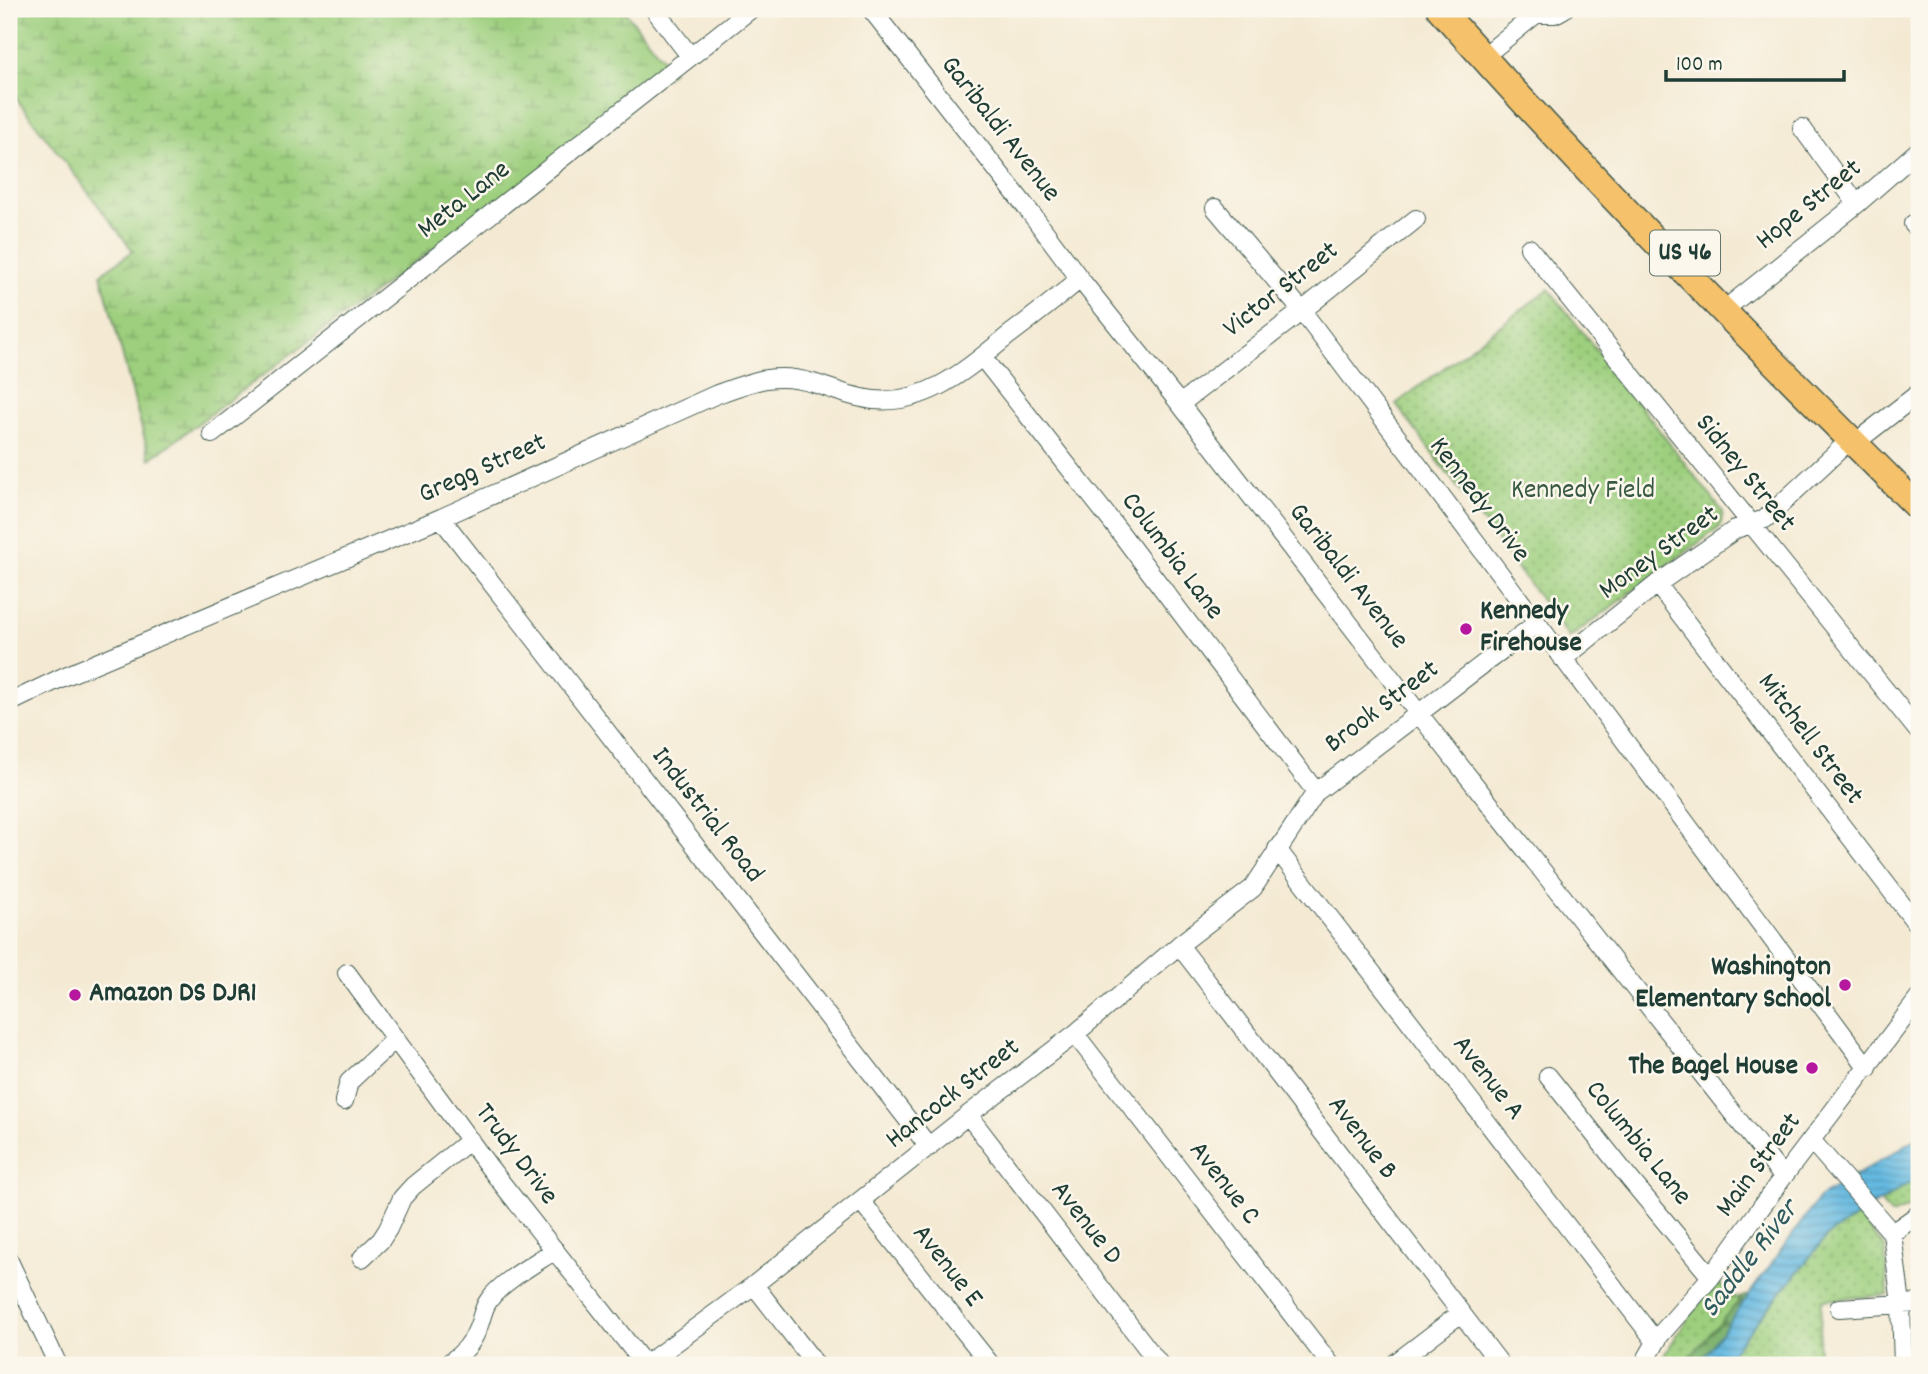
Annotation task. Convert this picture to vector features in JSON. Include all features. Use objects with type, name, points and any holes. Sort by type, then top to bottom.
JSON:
[{"type":"highway","name":"US 46","points":[[1440,9],[1596,180],[1858,437],[1919,489]]},
{"type":"highway","name":"US 46","points":[[1460,9],[1592,155],[1734,302],[1919,508]]},
{"type":"street","points":[[654,9],[690,56]]},
{"type":"street","name":"Meta Lane","points":[[212,434],[751,9]]},
{"type":"street","name":"Garibaldi Avenue","points":[[872,9],[1419,714],[1783,1177]]},
{"type":"street","points":[[1494,48],[1536,13],[1555,14],[1564,9]]},
{"type":"street","points":[[1802,128],[1857,204]]},
{"type":"street","name":"Hope Street","points":[[1734,302],[1857,204],[1919,150]]},
{"type":"street","name":"Kennedy Drive","points":[[1215,208],[1302,311],[1868,1068]]},
{"type":"street","name":"Victor Street","points":[[1181,404],[1416,219]]},
{"type":"street","name":"Sidney Street","points":[[1529,248],[1919,732]]},
{"type":"street","name":"Gregg Street","points":[[9,703],[63,677],[441,518],[715,395],[759,379],[794,378],[852,397],[876,400],[898,400],[933,390],[949,382],[1080,279]]},
{"type":"street","name":"Columbia Lane","points":[[982,357],[1119,531],[1316,792]]},
{"type":"street","name":"Money Street","points":[[1563,659],[1657,584],[1736,529],[1765,519],[1858,437],[1919,393]]},
{"type":"street","name":"Industrial Road","points":[[441,518],[929,1147]]},
{"type":"street","name":"Mitchell Street","points":[[1657,584],[1919,927]]},
{"type":"street","name":"Brook Street","points":[[1277,849],[1316,792],[1537,623]]},
{"type":"street","name":"Hancock Street","points":[[645,1365],[754,1285],[968,1115],[1075,1034],[1180,945],[1253,888],[1277,849]]},
{"type":"street","name":"Avenue A","points":[[1277,849],[1656,1342]]},
{"type":"street","name":"Avenue B","points":[[1180,945],[1501,1365]]},
{"type":"street","name":"Trudy Drive","points":[[347,973],[470,1140],[645,1365]]},
{"type":"street","name":"Main Street","points":[[1643,1365],[1660,1335],[1711,1277],[1919,998]]},
{"type":"street","name":"Avenue C","points":[[1075,1034],[1331,1365]]},
{"type":"street","points":[[344,1101],[349,1082],[395,1039]]},
{"type":"street","name":"Columbia Lane","points":[[1548,1076],[1711,1277]]},
{"type":"street","name":"Avenue D","points":[[968,1115],[1160,1365]]},
{"type":"street","points":[[362,1258],[381,1240],[402,1198],[470,1140]]},
{"type":"street","points":[[1811,1140],[1892,1233],[1903,1365]]},
{"type":"street","name":"Avenue E","points":[[861,1201],[991,1365]]},
{"type":"street","points":[[1892,1233],[1919,1214]]},
{"type":"street","points":[[449,1363],[469,1345],[489,1300],[497,1290],[555,1250]]},
{"type":"street","points":[[9,1261],[58,1365]]},
{"type":"street","points":[[754,1285],[816,1365]]},
{"type":"street","points":[[1839,1308],[1919,1303]]},
{"type":"street","points":[[1393,1365],[1461,1313]]},
{"type":"green space","points":[[9,9],[623,9],[673,71],[150,459],[101,274],[133,251],[9,89]]},
{"type":"green space","name":"Kennedy Field","points":[[1549,289],[1723,512],[1720,527],[1569,638],[1396,404]]},
{"type":"green space","points":[[1919,1177],[1919,1203],[1892,1215],[1880,1202]]},
{"type":"green space","points":[[1858,1216],[1885,1248],[1888,1295],[1822,1300],[1818,1358],[1794,1365],[1721,1365],[1828,1235]]},
{"type":"green space","points":[[1716,1281],[1739,1301],[1683,1365],[1658,1365],[1682,1327]]},
{"type":"green space","points":[[1751,1294],[1698,1365],[1675,1365],[1730,1301]]},
{"type":"water","name":"Saddle River","points":[[1919,1137],[1919,1177],[1828,1235],[1721,1365],[1698,1365],[1819,1198]]},
{"type":"place","name":"Kennedy Firehouse","points":[[1466,629]]},
{"type":"place","name":"Washington Elementary School","points":[[1845,985]]},
{"type":"place","name":"Amazon DS DJR1","points":[[75,995]]},
{"type":"place","name":"The Bagel House","points":[[1812,1068]]}]
